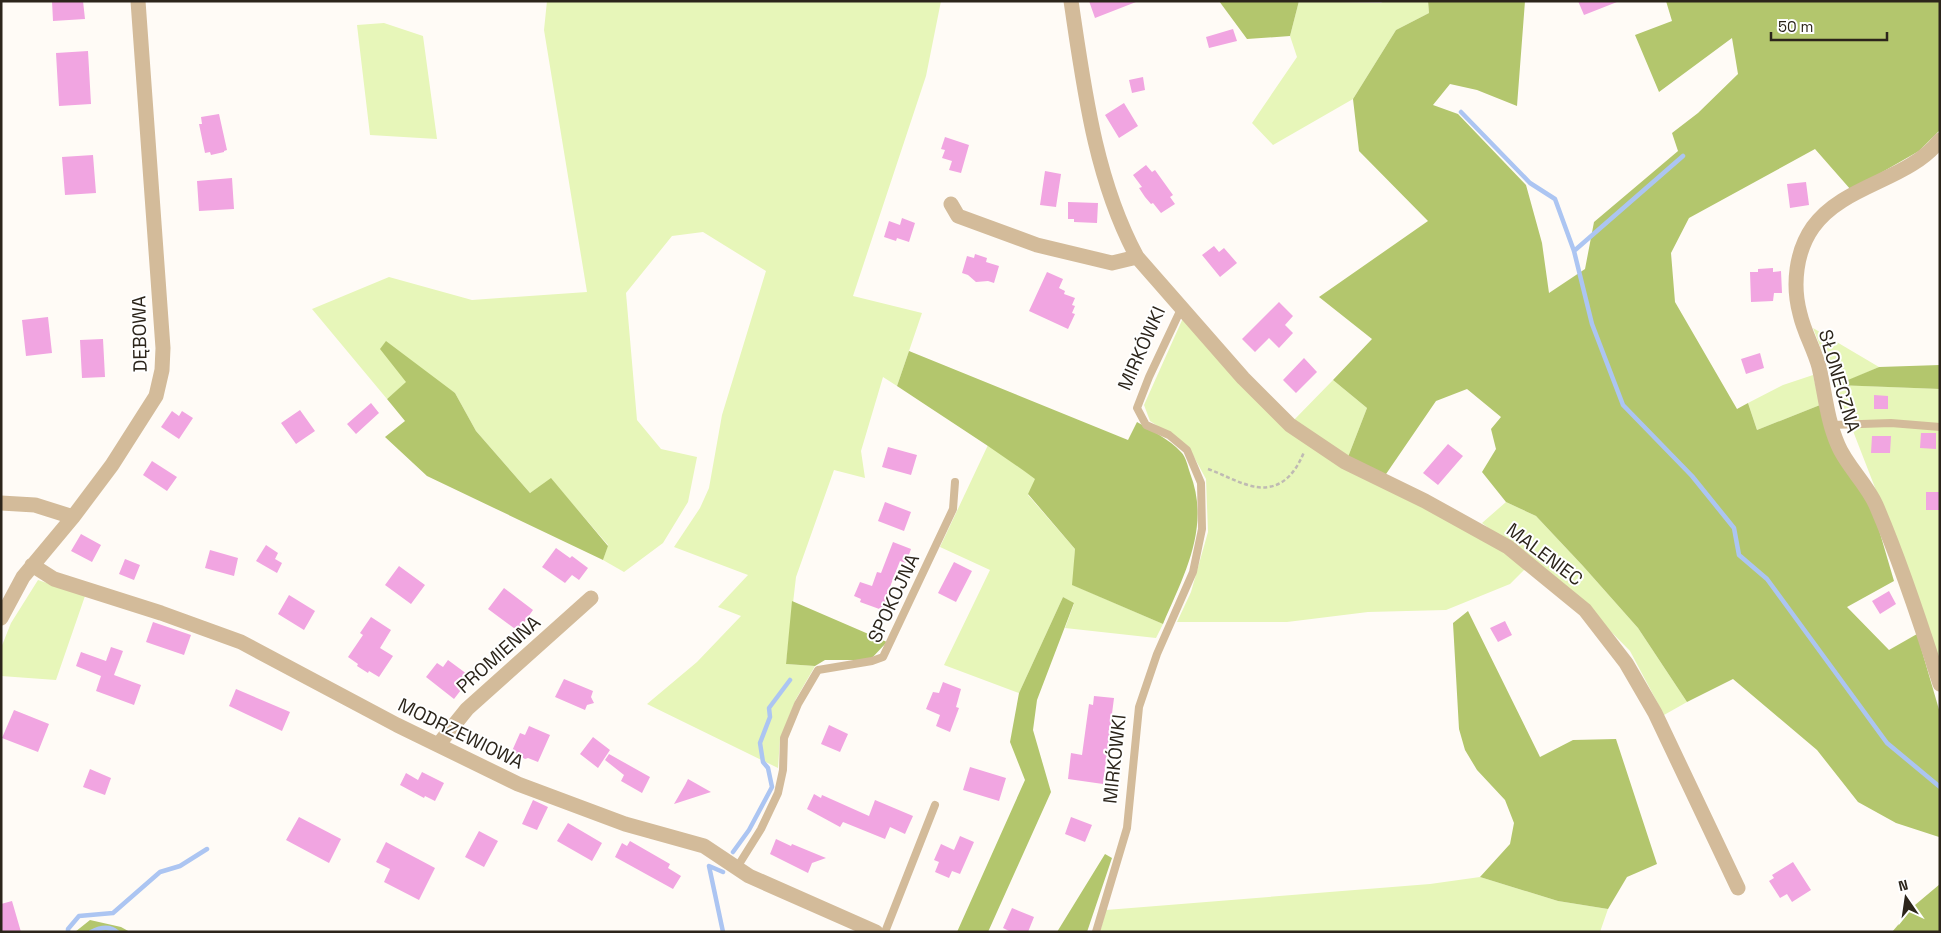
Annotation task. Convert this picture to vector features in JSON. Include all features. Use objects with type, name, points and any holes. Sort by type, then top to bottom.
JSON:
[{"type":"street","name":"DĘBOWA","points":[[1,618],[23,577],[73,517],[112,465],[156,396],[162,370],[162,338],[138,1]]},
{"type":"street","name":"MIRKÓWKI","points":[[1072,1],[1084,89],[1107,189],[1126,236],[1137,257],[1182,307]]},
{"type":"street","name":"SŁONECZNA","points":[[1940,140],[1922,158],[1830,210],[1813,227],[1801,249],[1796,272],[1798,306],[1819,368],[1838,446],[1876,503],[1940,684]]},
{"type":"street","points":[[951,204],[958,216],[1037,245],[1112,263],[1137,257]]},
{"type":"street","name":"MALENIEC","points":[[1182,307],[1243,378],[1290,425],[1345,462],[1425,501],[1508,546],[1585,610],[1626,664],[1655,713],[1738,888]]},
{"type":"street","points":[[1,503],[35,505],[73,517]]},
{"type":"street","name":"MODRZEWIOWA","points":[[32,565],[54,579],[161,613],[240,642],[438,745],[518,784],[625,824],[704,846],[736,869],[876,932]]},
{"type":"street","name":"PROMIENNA","points":[[438,745],[467,709],[591,598]]},
{"type":"lane","name":"MIRKÓWKI","points":[[1096,932],[1127,828],[1139,707],[1157,654],[1193,572],[1202,529],[1201,483],[1187,450],[1169,435],[1146,425],[1137,408],[1148,377],[1182,307]]},
{"type":"lane","points":[[1832,425],[1891,423],[1940,427]]},
{"type":"lane","name":"SPOKOJNA","points":[[736,869],[761,829],[778,793],[783,770],[784,738],[798,704],[818,670],[872,661],[883,657],[953,509],[955,482]]},
{"type":"lane","points":[[885,932],[936,806]]},
{"type":"path","points":[[1193,464],[1249,486],[1271,487],[1290,477],[1301,461],[1310,439]]},
{"type":"green space","points":[[547,1],[941,1],[926,76],[853,296],[922,313],[897,386],[883,377],[861,451],[865,478],[834,470],[796,577],[786,664],[815,666],[796,699],[780,739],[778,768],[647,704],[697,662],[741,616],[718,607],[748,575],[674,547],[700,508],[709,488],[722,415],[766,271],[703,232],[672,236],[626,293],[637,420],[661,449],[697,457],[688,502],[663,543],[624,572],[603,560],[608,545],[551,479],[530,493],[476,431],[455,393],[381,349],[407,382],[387,399],[312,309],[389,277],[472,300],[587,292],[544,30]]},
{"type":"green space","points":[[1219,1],[1299,1],[1290,36],[1247,39]]},
{"type":"green space","points":[[1299,1],[1381,3],[1384,1],[1428,1],[1429,13],[1396,30],[1353,99],[1273,145],[1252,123],[1297,57],[1290,36]]},
{"type":"green space","points":[[1428,1],[1525,1],[1517,106],[1477,90],[1450,84],[1433,105],[1458,114],[1526,185],[1542,243],[1549,293],[1585,269],[1594,222],[1678,151],[1672,133],[1698,113],[1738,74],[1732,38],[1659,92],[1635,35],[1672,21],[1666,1],[1940,1],[1940,130],[1919,151],[1851,190],[1815,149],[1689,218],[1671,253],[1675,302],[1737,409],[1748,403],[1757,430],[1820,405],[1870,504],[1894,581],[1847,607],[1889,650],[1917,634],[1940,713],[1940,839],[1939,837],[1896,823],[1858,802],[1817,750],[1733,679],[1687,702],[1638,628],[1583,566],[1536,516],[1506,502],[1482,472],[1496,449],[1491,429],[1501,417],[1467,389],[1436,401],[1384,477],[1348,457],[1367,408],[1333,380],[1372,339],[1319,297],[1428,221],[1359,151],[1353,99],[1396,30],[1429,13]]},
{"type":"green space","points":[[384,23],[423,36],[437,139],[370,135],[357,25]]},
{"type":"green space","points":[[1183,318],[1280,422],[1496,544],[1525,569],[1510,584],[1446,610],[1368,612],[1287,622],[1177,622],[1191,592],[1208,532],[1206,479],[1188,446],[1150,421],[1144,405]]},
{"type":"green space","points":[[1813,328],[1879,367],[1838,385],[1940,389],[1940,667],[1914,588]]},
{"type":"green space","points":[[386,341],[455,393],[476,431],[530,493],[551,478],[608,546],[603,560],[427,476],[385,437],[405,421],[387,399],[406,382],[380,349]]},
{"type":"green space","points":[[909,351],[1128,440],[1137,422],[1166,439],[1181,452],[1187,462],[1196,493],[1198,512],[1196,532],[1186,569],[1163,624],[1072,585],[1075,549],[1028,494],[1035,479],[897,386]]},
{"type":"green space","points":[[1940,365],[1940,389],[1836,385],[1879,367]]},
{"type":"green space","points":[[1813,375],[1820,405],[1757,430],[1748,403],[1783,385]]},
{"type":"green space","points":[[1333,380],[1367,408],[1348,457],[1292,422]]},
{"type":"green space","points":[[988,445],[1036,479],[1028,495],[1075,549],[1073,585],[1163,624],[1156,638],[1065,628],[1074,604],[1063,597],[1019,693],[944,665],[990,570],[940,547]]},
{"type":"green space","points":[[1506,502],[1536,516],[1583,566],[1638,628],[1687,702],[1664,715],[1630,651],[1573,593],[1482,523]]},
{"type":"green space","points":[[38,580],[85,596],[56,680],[1,676],[1,648],[11,623]]},
{"type":"green space","points":[[1063,597],[1074,603],[1037,700],[1033,730],[1051,792],[988,932],[957,932],[1025,780],[1010,742],[1019,693]]},
{"type":"green space","points":[[792,601],[887,642],[870,660],[825,660],[815,666],[786,664]]},
{"type":"green space","points":[[1468,611],[1540,757],[1573,740],[1616,739],[1657,864],[1627,877],[1608,909],[1558,901],[1480,877],[1510,844],[1514,823],[1505,800],[1477,770],[1465,750],[1459,729],[1453,623]]},
{"type":"green space","points":[[1105,854],[1112,858],[1087,932],[1057,932]]},
{"type":"green space","points":[[1480,877],[1558,901],[1608,909],[1600,932],[1100,932],[1106,910],[1430,884]]},
{"type":"green space","points":[[1940,884],[1940,932],[1892,932],[1915,905]]},
{"type":"green space","points":[[90,920],[121,927],[130,932],[75,932]]},
{"type":"building","points":[[52,1],[83,1],[85,19],[53,21]]},
{"type":"building","points":[[1089,1],[1136,1],[1136,2],[1095,18]]},
{"type":"building","points":[[1578,1],[1617,1],[1617,2],[1584,15]]},
{"type":"building","points":[[1233,29],[1237,41],[1209,48],[1206,37]]},
{"type":"building","points":[[88,51],[91,104],[59,106],[56,53]]},
{"type":"building","points":[[1143,77],[1145,90],[1132,93],[1129,80]]},
{"type":"building","points":[[1124,103],[1138,126],[1119,138],[1105,115]]},
{"type":"building","points":[[219,114],[227,150],[211,155],[210,152],[205,153],[199,124],[202,124],[201,117]]},
{"type":"building","points":[[945,137],[969,145],[961,173],[949,170],[952,161],[942,158],[945,150],[941,149]]},
{"type":"building","points":[[93,155],[96,193],[65,195],[62,157]]},
{"type":"building","points":[[1146,165],[1152,172],[1155,170],[1173,195],[1170,197],[1175,204],[1161,213],[1145,197],[1139,188],[1142,187],[1133,175]]},
{"type":"building","points":[[1045,171],[1061,174],[1056,207],[1040,205]]},
{"type":"building","points":[[232,178],[234,209],[199,211],[197,181]]},
{"type":"building","points":[[1806,182],[1809,205],[1790,208],[1787,184]]},
{"type":"building","points":[[1068,202],[1098,203],[1097,223],[1074,222],[1074,219],[1068,219]]},
{"type":"building","points":[[902,218],[915,223],[909,242],[897,238],[896,241],[884,237],[889,221],[900,225]]},
{"type":"building","points":[[1214,246],[1219,252],[1224,248],[1237,263],[1220,277],[1202,255]]},
{"type":"building","points":[[975,254],[987,258],[986,262],[999,266],[994,283],[988,281],[976,282],[968,275],[962,273],[967,256],[974,258]]},
{"type":"building","points":[[1773,268],[1773,272],[1781,271],[1782,293],[1774,293],[1773,301],[1751,302],[1750,272],[1758,272],[1758,269]]},
{"type":"building","points":[[1047,272],[1063,279],[1059,288],[1065,291],[1064,294],[1075,298],[1072,305],[1075,306],[1072,313],[1075,314],[1068,329],[1029,311]]},
{"type":"building","points":[[1279,302],[1293,316],[1285,325],[1293,333],[1279,348],[1269,338],[1255,352],[1242,339]]},
{"type":"building","points":[[48,317],[52,353],[26,356],[22,320]]},
{"type":"building","points":[[103,339],[105,377],[82,378],[80,340]]},
{"type":"building","points":[[1760,353],[1764,368],[1746,374],[1741,359]]},
{"type":"building","points":[[1304,358],[1317,372],[1296,393],[1283,380]]},
{"type":"building","points":[[1874,395],[1888,396],[1888,409],[1874,409]]},
{"type":"building","points":[[371,403],[379,413],[356,434],[347,424]]},
{"type":"building","points":[[300,410],[315,431],[296,444],[281,423]]},
{"type":"building","points":[[172,411],[179,416],[182,411],[193,418],[179,439],[161,427]]},
{"type":"building","points":[[1921,433],[1936,433],[1936,449],[1920,448]]},
{"type":"building","points":[[1872,436],[1891,436],[1890,453],[1871,453]]},
{"type":"building","points":[[1448,444],[1463,456],[1438,485],[1423,473]]},
{"type":"building","points":[[888,447],[917,455],[911,475],[882,467]]},
{"type":"building","points":[[152,461],[177,477],[167,491],[143,475]]},
{"type":"building","points":[[1926,492],[1940,492],[1940,510],[1926,510]]},
{"type":"building","points":[[885,502],[911,512],[904,531],[878,521]]},
{"type":"building","points":[[81,534],[101,545],[92,562],[71,551]]},
{"type":"building","points":[[893,542],[911,549],[906,563],[900,561],[888,592],[892,593],[887,605],[884,604],[882,610],[860,602],[861,599],[854,596],[860,582],[872,586],[877,572],[881,573]]},
{"type":"building","points":[[266,545],[278,553],[275,559],[282,563],[277,573],[256,561]]},
{"type":"building","points":[[556,548],[570,558],[572,556],[588,568],[579,580],[572,575],[565,583],[542,567]]},
{"type":"building","points":[[210,550],[238,558],[234,576],[205,568]]},
{"type":"building","points":[[125,559],[140,565],[134,580],[119,574]]},
{"type":"building","points":[[954,562],[972,571],[956,602],[938,593]]},
{"type":"building","points":[[399,566],[425,585],[411,604],[385,585]]},
{"type":"building","points":[[504,588],[533,610],[518,631],[488,609]]},
{"type":"building","points":[[1889,591],[1896,604],[1880,614],[1872,601]]},
{"type":"building","points":[[289,595],[315,611],[304,630],[278,614]]},
{"type":"building","points":[[371,617],[391,630],[380,648],[393,656],[379,677],[357,666],[358,664],[348,657],[363,635],[360,633]]},
{"type":"building","points":[[1505,621],[1512,635],[1498,642],[1490,628]]},
{"type":"building","points":[[153,622],[191,635],[184,655],[146,642]]},
{"type":"building","points":[[111,647],[123,651],[114,675],[141,685],[134,705],[96,691],[101,676],[76,666],[81,652],[106,661]]},
{"type":"building","points":[[448,660],[471,677],[454,699],[426,677],[437,663],[443,667]]},
{"type":"building","points":[[564,679],[593,691],[591,697],[594,703],[587,705],[585,710],[555,697]]},
{"type":"building","points":[[943,682],[961,689],[956,707],[959,708],[950,732],[936,726],[940,715],[926,709],[933,692],[939,693]]},
{"type":"building","points":[[236,689],[290,712],[282,731],[229,706]]},
{"type":"building","points":[[1094,696],[1114,698],[1103,784],[1068,779],[1071,753],[1082,755],[1089,704],[1093,705]]},
{"type":"building","points":[[14,710],[49,724],[38,752],[2,738]]},
{"type":"building","points":[[829,725],[848,734],[840,752],[821,744]]},
{"type":"building","points":[[529,726],[550,735],[538,762],[528,758],[525,759],[512,751],[520,733],[525,735]]},
{"type":"building","points":[[593,737],[610,750],[598,768],[580,754]]},
{"type":"building","points":[[609,754],[650,777],[642,793],[621,781],[624,775],[605,760]]},
{"type":"building","points":[[970,767],[1006,778],[999,801],[963,790]]},
{"type":"building","points":[[90,769],[111,778],[105,795],[83,787]]},
{"type":"building","points":[[422,772],[444,783],[435,801],[425,796],[424,798],[400,785],[406,773],[418,780]]},
{"type":"building","points":[[688,779],[711,792],[674,804],[685,785]]},
{"type":"building","points":[[814,794],[821,798],[822,795],[869,816],[875,800],[913,816],[905,834],[890,827],[885,839],[843,822],[840,827],[807,809]]},
{"type":"building","points":[[533,800],[548,807],[537,830],[522,824]]},
{"type":"building","points":[[299,817],[341,839],[329,863],[286,840]]},
{"type":"building","points":[[1071,817],[1092,825],[1085,842],[1065,834]]},
{"type":"building","points":[[568,823],[602,843],[592,861],[557,841]]},
{"type":"building","points":[[479,831],[498,841],[484,867],[465,857]]},
{"type":"building","points":[[960,836],[974,842],[960,874],[952,871],[949,878],[935,872],[939,862],[934,860],[941,844],[954,850]]},
{"type":"building","points":[[776,839],[826,858],[812,863],[808,873],[770,854]]},
{"type":"building","points":[[630,841],[670,864],[668,868],[681,876],[673,889],[615,857],[622,843],[627,846]]},
{"type":"building","points":[[386,842],[435,868],[419,900],[384,882],[390,869],[376,862]]},
{"type":"building","points":[[1793,862],[1811,890],[1792,902],[1787,894],[1780,898],[1769,881],[1774,878],[1772,875]]},
{"type":"building","points":[[12,901],[21,932],[1,932],[1,904]]},
{"type":"building","points":[[1012,908],[1034,917],[1028,932],[1011,932],[1003,928]]},
{"type":"waterway","points":[[1461,112],[1530,183],[1555,199],[1574,251],[1592,324],[1623,405],[1692,476],[1734,528],[1739,555],[1767,579],[1887,743],[1940,787]]},
{"type":"waterway","points":[[1574,251],[1683,156]]},
{"type":"waterway","points":[[733,852],[749,830],[772,787],[768,768],[763,762],[760,743],[770,717],[769,708],[790,680]]},
{"type":"waterway","points":[[68,932],[68,929],[79,916],[113,913],[160,872],[180,866],[207,849]]},
{"type":"waterway","points":[[723,872],[709,866],[723,932]]},
{"type":"waterway","points":[[91,932],[101,928],[117,932]]}]
